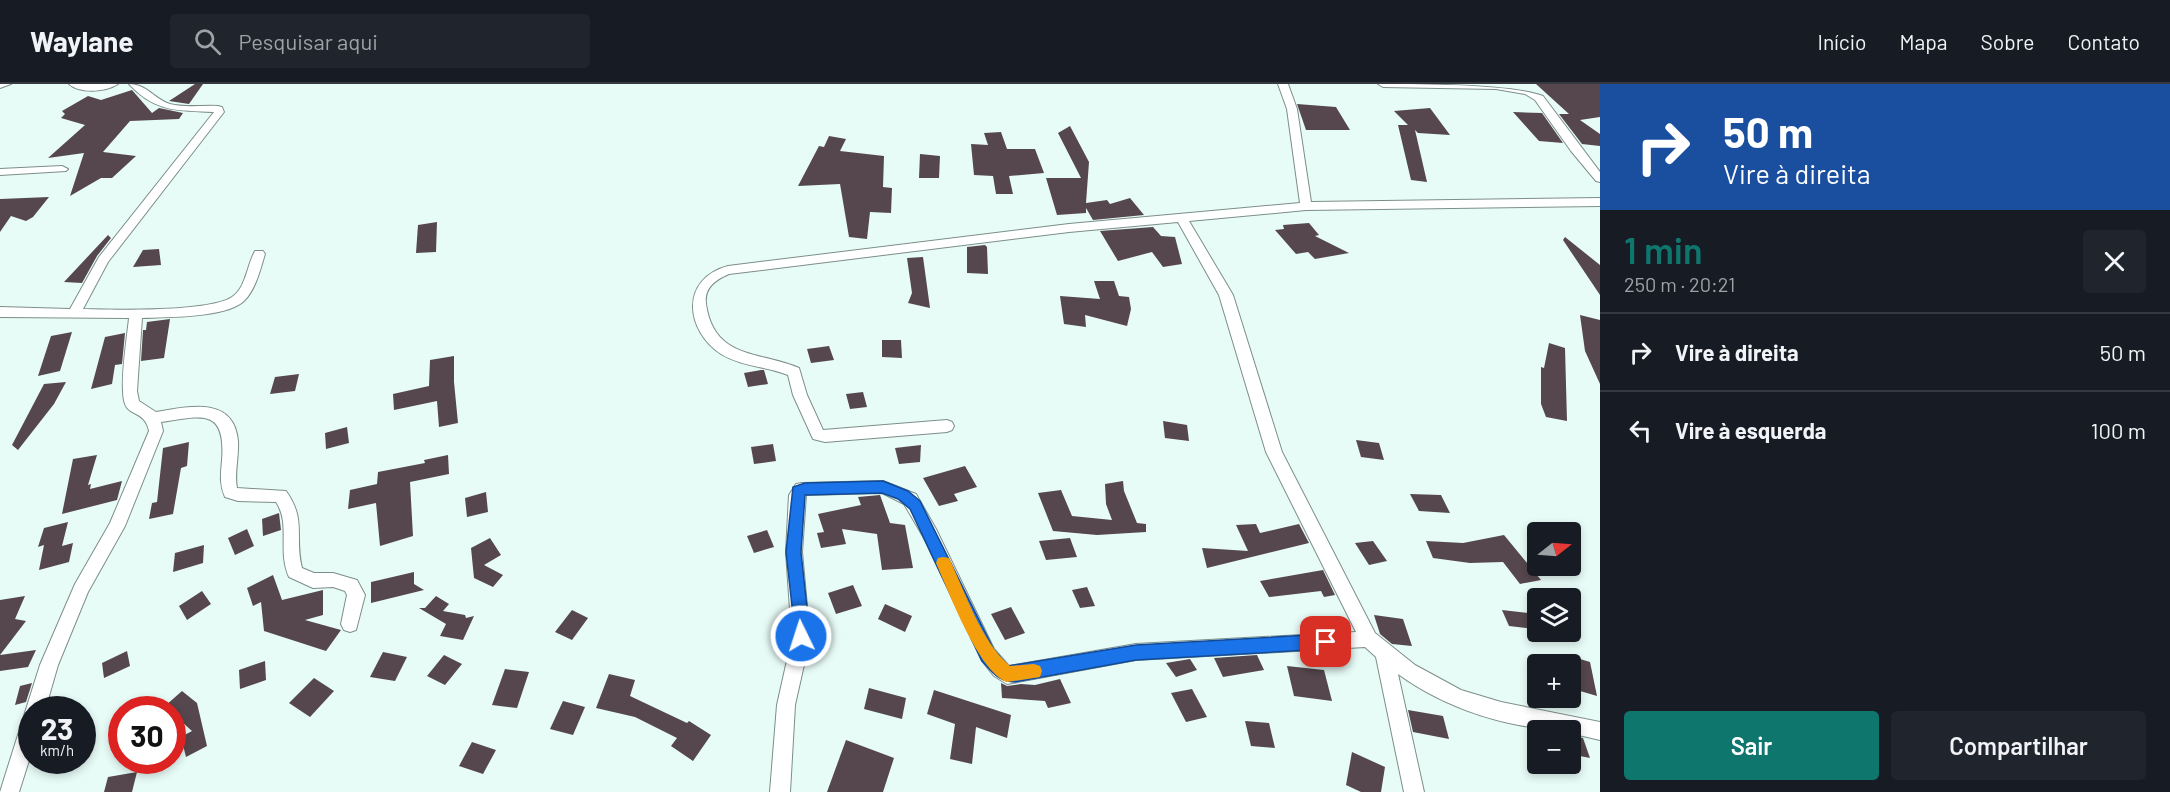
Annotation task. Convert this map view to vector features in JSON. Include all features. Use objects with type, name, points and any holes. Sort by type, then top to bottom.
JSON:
[{"type":"street","points":[[0,85],[6,84]]},
{"type":"street","points":[[74,84],[82,87],[113,84]]},
{"type":"street","points":[[74,314],[103,260],[219,112],[218,109],[203,107],[171,108],[159,103],[134,84]]},
{"type":"street","points":[[1283,84],[1292,109],[1306,206]]},
{"type":"street","points":[[1383,84],[1496,86],[1528,91],[1539,98],[1600,179]]},
{"type":"street","points":[[0,172],[62,169]]},
{"type":"street","points":[[947,426],[818,435],[794,372],[734,356],[711,338],[704,326],[699,305],[698,297],[703,287],[714,275],[728,270],[1069,228],[1306,206],[1600,202]]},
{"type":"street","points":[[1182,219],[1226,295],[1274,452],[1369,639],[1383,654],[1440,690],[1477,705],[1600,731]]},
{"type":"street","points":[[0,312],[136,314],[223,306],[237,300],[250,280],[259,254]]},
{"type":"street","points":[[40,696],[81,589],[117,526],[138,480],[156,431],[154,418],[145,409],[132,404],[130,391],[136,314]]},
{"type":"street","points":[[154,418],[214,414],[225,419],[230,429],[232,443],[228,486],[231,492],[238,495],[280,496],[290,508],[293,527],[290,549],[295,573],[313,581],[333,580],[351,585],[356,595],[350,624]]},
{"type":"street","points":[[780,792],[786,705],[801,639],[794,552],[797,495],[805,488],[883,487],[910,499],[930,534],[988,655],[1007,675],[1136,652],[1369,639]]},
{"type":"street","points":[[1383,654],[1414,792]]},
{"type":"street","points":[[9,792],[18,763]]},
{"type":"building","points":[[195,84],[203,84],[189,104],[169,101]]},
{"type":"building","points":[[1536,84],[1600,84],[1600,117],[1580,120],[1600,134],[1600,146],[1582,144],[1559,114],[1569,114]]},
{"type":"building","points":[[132,90],[152,113],[159,108],[183,113],[179,119],[130,121],[103,152],[136,156],[112,178],[101,178],[70,196],[84,153],[48,158],[85,125],[61,118],[65,114],[62,111],[88,96],[101,100]]},
{"type":"building","points":[[1297,104],[1336,107],[1350,130],[1306,130]]},
{"type":"building","points":[[1430,108],[1450,135],[1418,133],[1415,130],[1427,182],[1411,180],[1398,125],[1408,125],[1394,111]]},
{"type":"building","points":[[1513,112],[1542,113],[1563,143],[1539,141]]},
{"type":"building","points":[[1070,126],[1089,162],[1086,203],[1107,200],[1110,204],[1130,198],[1144,215],[1093,220],[1086,208],[1086,213],[1057,215],[1046,178],[1081,178],[1058,133]]},
{"type":"building","points":[[1001,132],[1007,149],[1035,149],[1044,173],[1009,176],[1013,194],[996,194],[993,176],[974,175],[971,144],[988,145],[984,133]]},
{"type":"building","points":[[829,136],[846,139],[840,151],[884,156],[883,187],[892,188],[891,213],[870,212],[867,239],[849,237],[840,184],[798,186],[819,146],[824,147]]},
{"type":"building","points":[[920,154],[940,156],[939,178],[919,178]]},
{"type":"building","points":[[49,197],[33,217],[26,221],[11,216],[0,232],[0,199]]},
{"type":"building","points":[[437,222],[436,252],[416,253],[418,225]]},
{"type":"building","points":[[1309,223],[1319,235],[1315,236],[1349,253],[1315,259],[1308,252],[1296,254],[1275,230],[1284,229],[1283,225]]},
{"type":"building","points":[[1153,227],[1161,236],[1175,237],[1182,264],[1163,267],[1152,252],[1118,261],[1100,231]]},
{"type":"building","points":[[108,235],[111,238],[97,256],[82,283],[64,282]]},
{"type":"building","points":[[1565,237],[1600,265],[1600,295],[1563,240]]},
{"type":"building","points":[[985,245],[988,274],[967,273],[967,247]]},
{"type":"building","points":[[159,249],[161,265],[133,267],[143,250]]},
{"type":"building","points":[[923,257],[930,308],[908,303],[912,293],[907,258]]},
{"type":"building","points":[[1094,281],[1114,281],[1119,296],[1129,297],[1131,309],[1127,326],[1085,315],[1086,327],[1064,324],[1060,296],[1100,299]]},
{"type":"building","points":[[1580,315],[1600,320],[1600,384],[1585,351]]},
{"type":"building","points":[[170,319],[164,358],[141,361],[143,330],[146,330],[147,322]]},
{"type":"building","points":[[72,332],[60,371],[38,376],[51,336]]},
{"type":"building","points":[[125,333],[122,364],[115,365],[112,384],[91,389],[105,337]]},
{"type":"building","points":[[882,340],[901,340],[902,358],[882,357]]},
{"type":"building","points":[[1549,343],[1565,348],[1567,421],[1546,417],[1541,404],[1541,367],[1544,368]]},
{"type":"building","points":[[829,346],[834,360],[811,363],[807,349]]},
{"type":"building","points":[[454,356],[458,423],[439,427],[437,401],[394,410],[393,394],[429,386],[430,360]]},
{"type":"building","points":[[764,370],[768,384],[748,387],[744,373]]},
{"type":"building","points":[[299,374],[295,391],[270,394],[275,377]]},
{"type":"building","points":[[66,382],[54,404],[18,450],[12,445],[44,384]]},
{"type":"building","points":[[863,392],[867,407],[850,409],[846,394]]},
{"type":"building","points":[[1163,421],[1187,425],[1189,441],[1165,438]]},
{"type":"building","points":[[347,427],[349,443],[326,449],[325,433]]},
{"type":"building","points":[[1356,440],[1379,443],[1384,460],[1361,457]]},
{"type":"building","points":[[189,442],[187,466],[181,468],[173,514],[149,519],[152,503],[157,502],[163,448]]},
{"type":"building","points":[[773,444],[776,461],[754,464],[751,447]]},
{"type":"building","points":[[921,445],[920,462],[899,464],[895,448]]},
{"type":"building","points":[[97,455],[88,485],[91,484],[90,489],[122,481],[117,500],[62,514],[73,459]]},
{"type":"building","points":[[448,455],[449,474],[410,482],[413,536],[380,546],[376,503],[348,509],[350,490],[377,484],[378,472],[425,463],[424,460]]},
{"type":"building","points":[[965,466],[977,487],[954,494],[958,501],[939,506],[923,478]]},
{"type":"building","points":[[1123,481],[1124,491],[1137,523],[1146,524],[1146,532],[1097,535],[1053,531],[1038,493],[1061,490],[1072,516],[1112,520],[1106,504],[1105,484]]},
{"type":"building","points":[[486,492],[488,512],[467,517],[465,498]]},
{"type":"building","points":[[1410,494],[1441,495],[1450,513],[1419,511]]},
{"type":"building","points":[[880,495],[890,523],[905,525],[913,568],[882,570],[877,534],[842,529],[846,544],[821,548],[817,533],[824,532],[818,514],[861,505],[858,497]]},
{"type":"building","points":[[279,513],[281,530],[263,536],[262,519]]},
{"type":"building","points":[[68,522],[62,546],[73,543],[69,562],[39,570],[44,545],[38,547],[44,528]]},
{"type":"building","points":[[1256,524],[1260,533],[1299,524],[1309,543],[1207,568],[1202,548],[1248,551],[1236,525]]},
{"type":"building","points":[[247,529],[254,546],[235,555],[228,538]]},
{"type":"building","points":[[767,530],[774,547],[754,553],[747,536]]},
{"type":"building","points":[[1504,535],[1527,563],[1527,576],[1538,576],[1541,580],[1520,584],[1503,562],[1470,563],[1433,558],[1426,541],[1463,543]]},
{"type":"building","points":[[490,538],[501,555],[484,565],[503,575],[493,587],[474,578],[471,548]]},
{"type":"building","points":[[1070,538],[1077,557],[1046,560],[1039,541]]},
{"type":"building","points":[[1373,541],[1387,561],[1369,565],[1355,543]]},
{"type":"building","points":[[204,545],[203,563],[173,572],[175,553]]},
{"type":"building","points":[[1323,570],[1335,595],[1324,597],[1321,591],[1269,597],[1260,581]]},
{"type":"building","points":[[414,572],[414,584],[424,590],[371,603],[371,582]]},
{"type":"building","points":[[273,575],[282,600],[323,590],[323,615],[305,620],[341,630],[326,651],[264,631],[261,602],[253,606],[247,588]]},
{"type":"building","points":[[853,585],[862,606],[836,614],[828,593]]},
{"type":"building","points":[[1087,587],[1095,606],[1080,608],[1072,590]]},
{"type":"building","points":[[202,591],[211,604],[187,620],[179,606]]},
{"type":"building","points":[[25,596],[15,619],[26,621],[0,655],[0,600]]},
{"type":"building","points":[[436,596],[449,604],[443,611],[465,615],[466,618],[474,616],[463,640],[440,636],[446,624],[419,608],[425,608]]},
{"type":"building","points":[[885,604],[912,616],[905,632],[878,619]]},
{"type":"building","points":[[1011,607],[1025,633],[1005,640],[991,614]]},
{"type":"building","points":[[572,610],[588,618],[572,640],[555,632]]},
{"type":"building","points":[[1502,610],[1527,613],[1527,628],[1509,626]]},
{"type":"building","points":[[1374,615],[1403,619],[1412,646],[1392,644],[1380,634]]},
{"type":"building","points":[[36,650],[28,667],[0,671],[0,655]]},
{"type":"building","points":[[127,651],[130,666],[104,678],[102,663]]},
{"type":"building","points":[[383,652],[407,657],[395,681],[370,677]]},
{"type":"building","points":[[444,655],[462,664],[445,685],[427,676]]},
{"type":"building","points":[[1257,655],[1264,670],[1223,677],[1214,658]]},
{"type":"building","points":[[1190,659],[1197,670],[1176,677],[1166,663]]},
{"type":"building","points":[[1581,659],[1590,662],[1597,696],[1581,691]]},
{"type":"building","points":[[265,661],[266,680],[240,689],[239,670]]},
{"type":"building","points":[[1287,666],[1324,670],[1332,701],[1294,696]]},
{"type":"building","points":[[505,669],[529,672],[517,708],[492,705]]},
{"type":"building","points":[[609,674],[635,680],[630,696],[687,723],[689,721],[711,735],[693,761],[671,746],[677,738],[635,717],[596,708]]},
{"type":"building","points":[[314,678],[334,691],[310,717],[289,703]]},
{"type":"building","points":[[1060,679],[1071,703],[1048,708],[1045,701],[1002,698],[1001,683],[1007,686],[1035,685]]},
{"type":"building","points":[[32,683],[28,696],[18,696],[18,704],[15,705],[20,686]]},
{"type":"building","points":[[869,688],[906,698],[902,719],[864,709]]},
{"type":"building","points":[[1192,689],[1207,717],[1186,722],[1171,693]]},
{"type":"building","points":[[934,690],[1011,715],[1007,738],[976,727],[972,764],[950,759],[955,724],[927,714]]},
{"type":"building","points":[[182,691],[197,703],[207,746],[186,757],[186,734],[192,731],[186,726],[186,696],[176,696]]},
{"type":"building","points":[[563,701],[585,707],[573,735],[550,729]]},
{"type":"building","points":[[1408,710],[1443,716],[1449,739],[1413,732]]},
{"type":"building","points":[[1245,721],[1269,723],[1275,748],[1251,746]]},
{"type":"building","points":[[1581,738],[1583,738],[1590,758],[1581,756]]},
{"type":"building","points":[[846,740],[894,758],[883,792],[827,792]]},
{"type":"building","points":[[472,742],[496,750],[483,774],[459,766]]},
{"type":"building","points":[[1352,752],[1385,767],[1381,792],[1361,792],[1346,785]]},
{"type":"building","points":[[136,774],[132,792],[104,792],[108,777]]},
{"type":"slow traffic","points":[[943,563],[959,599],[994,663],[1007,675],[1034,671]]},
{"type":"route","points":[[801,636],[794,552],[798,492],[805,488],[883,487],[903,495],[915,505],[988,655],[1004,674],[1015,675],[1136,652],[1326,642]]}]
